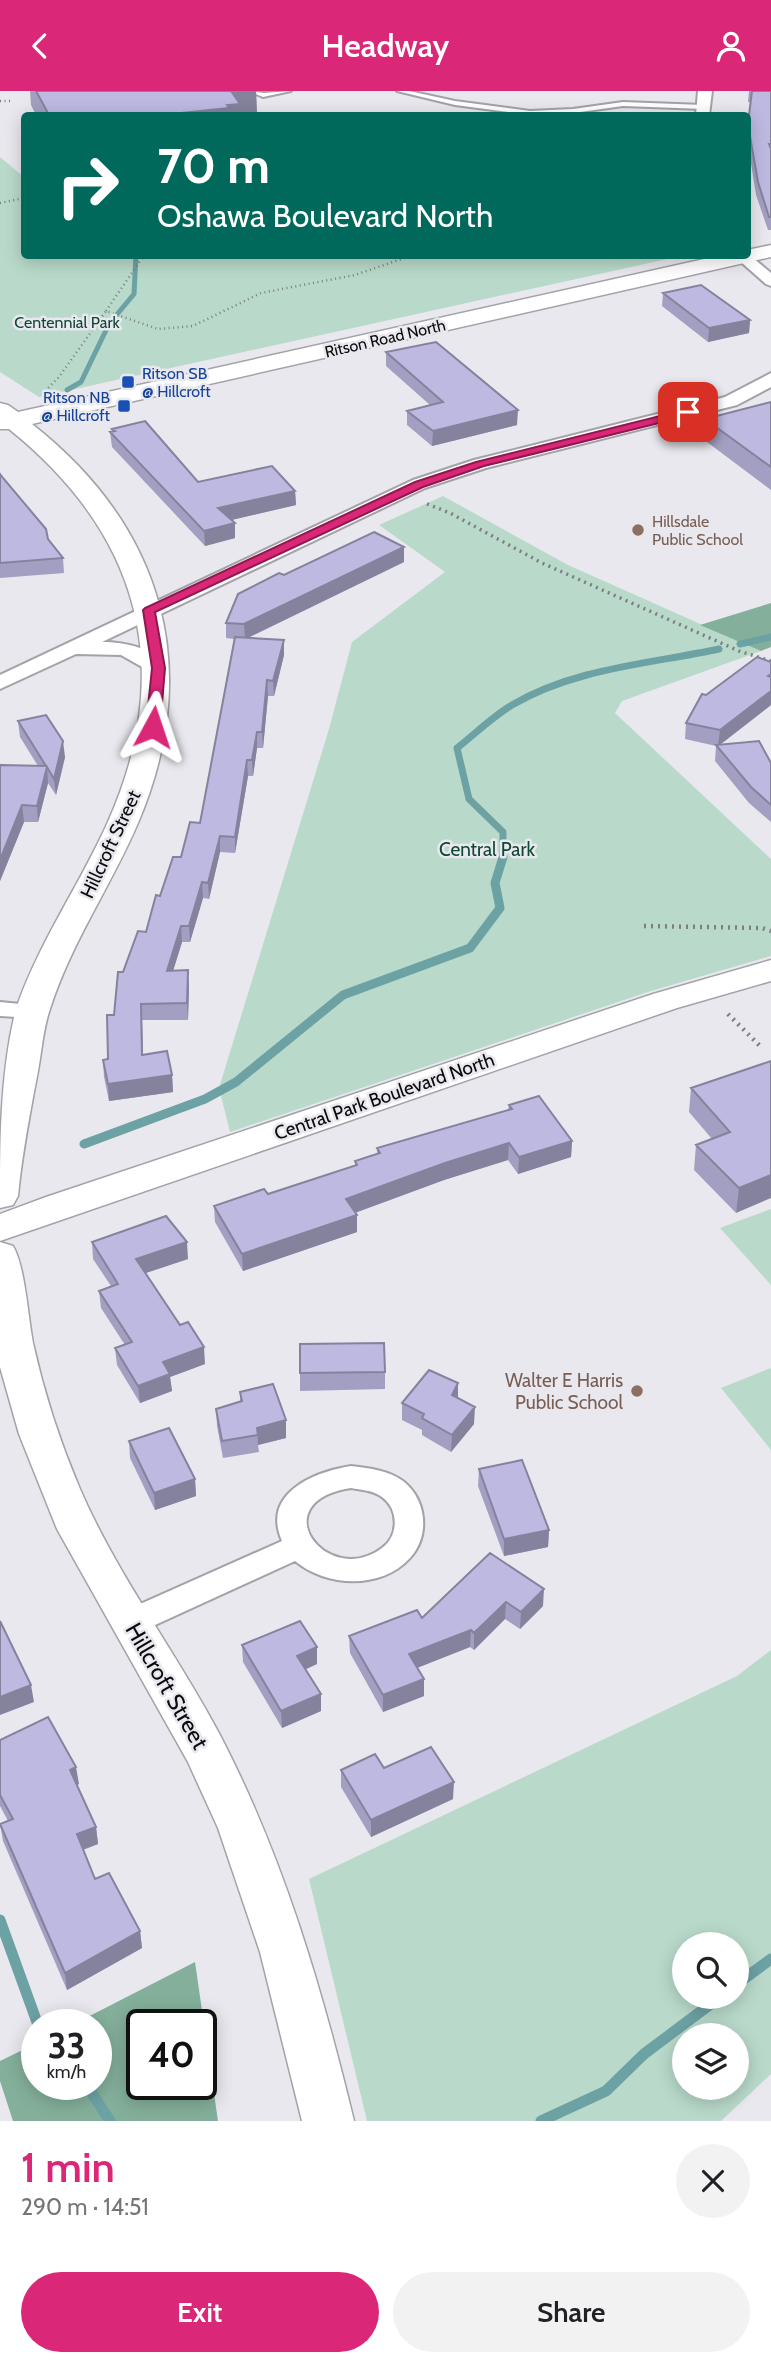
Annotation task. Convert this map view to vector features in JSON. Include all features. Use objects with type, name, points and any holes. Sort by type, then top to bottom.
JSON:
[{"type":"street","points":[[703,111],[705,91]]},
{"type":"street","name":"Ritson Road North","points":[[751,254],[771,251]]},
{"type":"street","name":"Ritson Road North","points":[[5,418],[727,259]]},
{"type":"street","points":[[745,259],[771,281]]},
{"type":"street","points":[[0,683],[400,493],[480,464],[731,401],[771,378]]},
{"type":"street","name":"Hillcroft Street","points":[[0,1196],[3,1158],[33,1011],[53,963],[131,803],[144,768],[153,727],[158,668],[149,610],[141,579],[130,554],[100,506],[43,442],[5,418]]},
{"type":"street","points":[[63,653],[120,647],[145,656],[158,668]]},
{"type":"street","name":"Central Park Boulevard North","points":[[0,1228],[665,1001],[771,970]]},
{"type":"street","points":[[0,1009],[33,1011]]},
{"type":"street","name":"Hillcroft Street","points":[[0,1255],[18,1356],[35,1425],[60,1491],[92,1554],[194,1729],[253,1858],[278,1925],[305,2022],[328,2121]]},
{"type":"street","points":[[131,1622],[299,1546]]},
{"type":"lane","points":[[252,91],[263,95],[288,91]]},
{"type":"lane","points":[[400,91],[455,103],[522,112]]},
{"type":"lane","points":[[552,112],[623,104],[703,111]]},
{"type":"path","points":[[0,101],[10,101]]},
{"type":"path","points":[[0,203],[21,199]]},
{"type":"path","points":[[45,392],[59,377],[141,259]]},
{"type":"path","points":[[106,311],[158,329],[193,326],[261,293],[355,275],[401,259]]},
{"type":"path","points":[[400,493],[450,513],[542,563],[739,651],[771,661]]},
{"type":"path","points":[[644,926],[762,928],[771,931]]},
{"type":"path","points":[[729,1014],[760,1046]]},
{"type":"green space","name":"Centennial Park","points":[[0,157],[21,174],[21,259],[667,259],[39,397],[0,372]]},
{"type":"green space","name":"Central Park","points":[[443,496],[568,565],[761,651],[622,701],[615,713],[771,859],[771,956],[651,991],[230,1132],[219,1088],[329,729],[352,642],[445,572],[379,525]]},
{"type":"green space","points":[[771,603],[771,647],[761,651],[700,625]]},
{"type":"green space","points":[[771,1209],[771,1285],[720,1228]]},
{"type":"green space","points":[[771,1368],[771,1450],[721,1388]]},
{"type":"green space","points":[[771,1650],[771,2074],[749,2095],[749,2023],[672,2023],[672,2100],[743,2100],[721,2121],[367,2121],[309,1879],[737,1676]]},
{"type":"green space","points":[[195,1962],[202,2009],[126,2009],[126,2100],[215,2100],[218,2121],[13,2121],[0,2081],[0,2061],[21,2051],[21,2100],[112,2100],[112,2009],[103,2009]]},
{"type":"building","points":[[36,91],[231,91],[240,104],[227,105],[229,108],[191,112],[47,112]]},
{"type":"building","points":[[752,91],[771,91],[771,217],[758,182],[749,112]]},
{"type":"building","points":[[701,285],[750,320],[709,328],[663,293]]},
{"type":"building","points":[[436,342],[518,410],[433,431],[407,411],[443,402],[386,352]]},
{"type":"building","points":[[771,402],[771,467],[705,419]]},
{"type":"building","points":[[145,421],[198,482],[272,466],[295,491],[218,508],[235,523],[204,531],[110,432],[115,431],[112,429]]},
{"type":"building","points":[[0,474],[46,529],[48,539],[63,558],[0,563]]},
{"type":"building","points":[[374,532],[404,547],[244,624],[226,623],[238,594],[279,573],[284,575]]},
{"type":"building","points":[[235,637],[284,640],[273,681],[267,680],[262,732],[257,732],[252,760],[247,760],[235,837],[220,836],[208,883],[202,882],[189,926],[181,926],[167,971],[188,970],[187,1003],[141,1004],[142,1055],[167,1051],[172,1075],[108,1084],[103,1060],[108,1059],[107,1015],[114,1015],[118,972],[123,972],[138,931],[146,932],[156,895],[160,896],[173,857],[181,857],[190,822],[200,823]]},
{"type":"building","points":[[757,657],[771,662],[771,674],[768,676],[771,677],[771,691],[720,730],[686,723],[702,694],[706,695]]},
{"type":"building","points":[[46,715],[63,741],[54,779],[47,767],[37,806],[22,805],[0,860],[0,765],[46,766],[18,721]]},
{"type":"building","points":[[759,741],[771,763],[771,805],[751,787],[716,745]]},
{"type":"building","points":[[771,1061],[771,1175],[739,1188],[696,1145],[730,1132],[691,1088]]},
{"type":"building","points":[[539,1096],[572,1141],[519,1157],[509,1143],[445,1163],[346,1199],[357,1215],[242,1254],[214,1206],[264,1189],[268,1194],[357,1165],[355,1161],[380,1153],[377,1148],[512,1109],[509,1105]]},
{"type":"building","points":[[166,1216],[187,1242],[136,1259],[180,1325],[188,1322],[204,1347],[163,1362],[170,1374],[138,1386],[115,1348],[132,1342],[99,1291],[118,1284],[92,1242]]},
{"type":"building","points":[[384,1343],[385,1372],[300,1373],[300,1344]]},
{"type":"building","points":[[429,1370],[458,1383],[452,1395],[475,1407],[452,1435],[422,1418],[424,1414],[402,1403]]},
{"type":"building","points":[[273,1384],[286,1420],[257,1428],[258,1435],[222,1441],[216,1409],[242,1401],[240,1392]]},
{"type":"building","points":[[169,1428],[195,1479],[154,1493],[129,1441]]},
{"type":"building","points":[[522,1460],[549,1530],[504,1539],[479,1469]]},
{"type":"building","points":[[490,1553],[544,1589],[521,1612],[506,1602],[474,1633],[471,1630],[409,1654],[424,1679],[383,1695],[349,1636],[417,1610],[422,1618]]},
{"type":"building","points":[[0,1621],[31,1685],[0,1697]]},
{"type":"building","points":[[300,1621],[317,1647],[297,1656],[321,1694],[281,1711],[242,1645]]},
{"type":"building","points":[[48,1717],[76,1767],[70,1770],[96,1827],[77,1834],[95,1879],[109,1873],[140,1931],[65,1973],[0,1824],[13,1819],[0,1795],[0,1740]]},
{"type":"building","points":[[431,1747],[454,1782],[371,1820],[341,1770],[375,1754],[384,1768]]},
{"type":"waterway","points":[[67,390],[81,382],[109,324],[134,294],[136,259]]},
{"type":"waterway","points":[[740,644],[771,637]]},
{"type":"waterway","points":[[503,857],[503,832],[469,799],[457,748],[512,705],[561,683],[613,669],[719,649]]},
{"type":"waterway","points":[[84,1144],[205,1099],[236,1082],[343,995],[470,948],[500,908],[495,883],[503,857]]},
{"type":"waterway","points":[[0,1920],[32,2009]]},
{"type":"waterway","points":[[749,1975],[771,1959]]},
{"type":"waterway","points":[[541,2121],[606,2091],[644,2054],[704,2009]]},
{"type":"waterway","points":[[96,2100],[110,2121]]},
{"type":"place","name":"Ritson SB @ Hillcroft","points":[[128,382]]},
{"type":"place","name":"Ritson NB @ Hillcroft","points":[[124,406]]},
{"type":"place","name":"Hillsdale Public School","points":[[638,530]]},
{"type":"place","name":"Walter E Harris Public School","points":[[637,1391]]},
{"type":"route","points":[[153,727],[158,668],[149,610],[419,484],[480,464],[688,412]]}]
